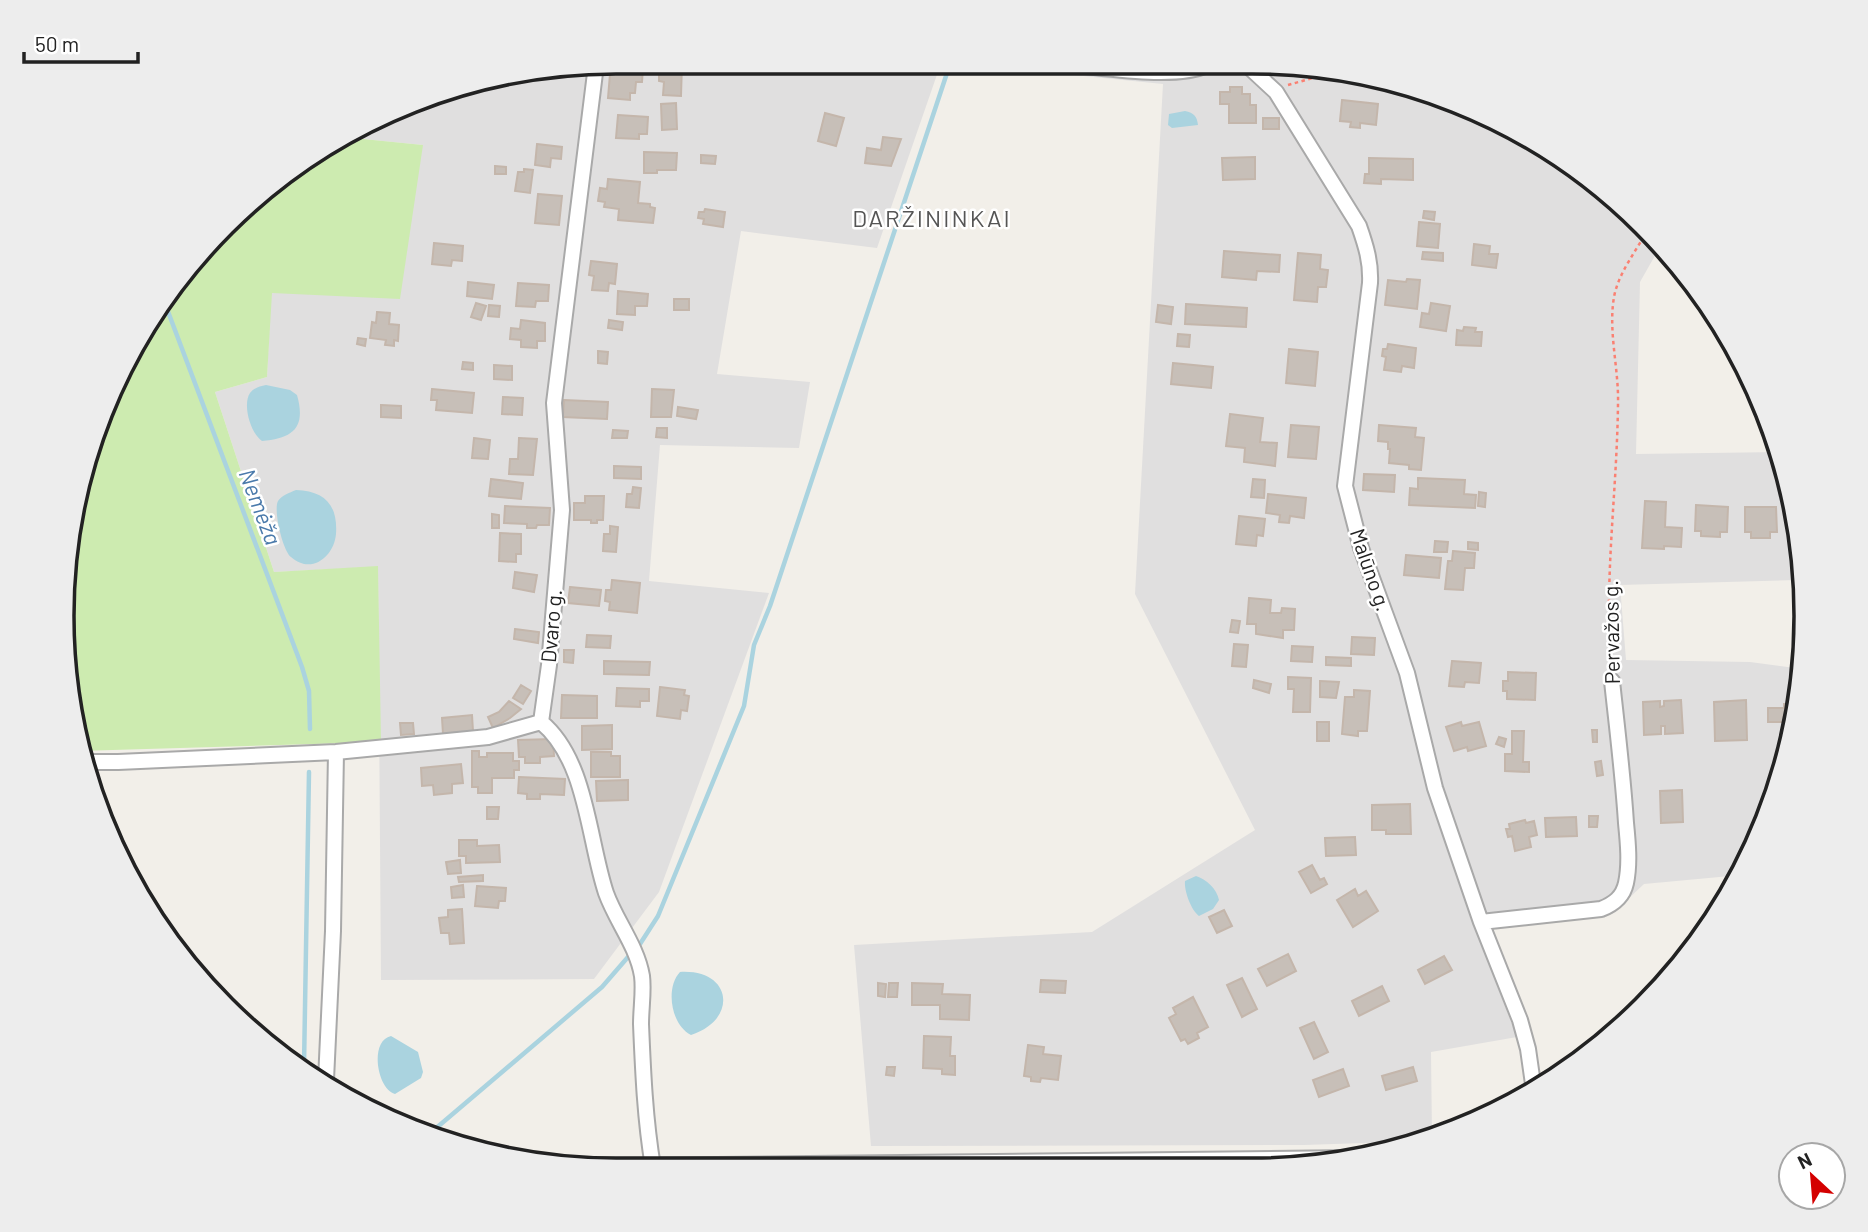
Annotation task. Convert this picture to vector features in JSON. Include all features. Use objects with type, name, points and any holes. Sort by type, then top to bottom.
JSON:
[{"type":"street","name":"Malūno g.","points":[[1257,74],[1276,92],[1359,226],[1367,249],[1371,264],[1370,283],[1345,486],[1361,548],[1407,673],[1435,788],[1481,922],[1520,1020],[1532,1080]]},
{"type":"street","name":"Dvaro g.","points":[[541,722],[549,665],[562,510],[554,403],[595,75]]},
{"type":"street","name":"Pervažos g.","points":[[1481,922],[1601,909],[1613,905],[1619,898],[1626,885],[1628,857],[1624,788],[1612,681]]},
{"type":"street","points":[[94,762],[336,752],[488,737],[541,722],[555,734],[581,789],[606,893],[639,964],[642,979],[645,1103],[652,1158]]},
{"type":"street","points":[[326,1074],[333,931],[336,752]]},
{"type":"path","points":[[1276,92],[1290,84],[1318,78]]},
{"type":"path","name":"Pervažos g.","points":[[1612,681],[1607,622],[1617,470],[1619,385],[1613,320],[1614,297],[1619,280],[1642,239]]},
{"type":"shaded area","points":[[616,74],[937,74],[877,248],[741,231],[717,374],[810,382],[799,448],[660,445],[649,581],[769,593],[659,892],[594,979],[381,980],[378,567],[274,572],[215,392],[267,377],[271,293],[423,145],[359,139],[442,102],[545,78]]},
{"type":"shaded area","points":[[1064,74],[1287,75],[1358,84],[1426,102],[1492,129],[1553,165],[1610,208],[1656,254],[1640,282],[1636,454],[1769,452],[1784,510],[1793,580],[1620,585],[1626,660],[1750,662],[1792,667],[1776,756],[1753,824],[1728,876],[1644,884],[1612,914],[1476,930],[1517,1037],[1431,1052],[1432,1128],[1382,1142],[1304,1145],[871,1146],[854,945],[1092,932],[1255,830],[1135,594],[1163,84]]},
{"type":"green space","points":[[359,139],[423,145],[400,299],[272,293],[267,377],[215,392],[274,572],[378,566],[381,742],[91,751],[78,687],[75,651],[75,581],[84,510],[102,442],[129,376],[146,345],[186,286],[232,232],[286,186]]},
{"type":"water","points":[[1185,111],[1194,115],[1198,125],[1172,128],[1168,125],[1169,114]]},
{"type":"water","points":[[266,385],[290,390],[297,395],[300,415],[290,434],[262,441],[251,426],[247,405],[250,393]]},
{"type":"water","points":[[296,490],[321,496],[332,507],[335,515],[336,534],[331,550],[314,564],[299,562],[291,557],[280,530],[278,501]]},
{"type":"water","points":[[1196,876],[1210,885],[1219,900],[1213,909],[1199,916],[1191,905],[1185,885],[1185,881]]},
{"type":"water","points":[[680,972],[698,973],[711,978],[723,997],[717,1018],[706,1028],[691,1035],[679,1023],[672,1006],[673,987]]},
{"type":"water","points":[[391,1036],[418,1052],[423,1072],[421,1078],[395,1094],[384,1084],[378,1065],[380,1046]]},
{"type":"building","points":[[610,74],[643,74],[642,82],[636,82],[635,93],[630,93],[630,100],[608,98]]},
{"type":"building","points":[[659,74],[682,74],[681,96],[663,95],[664,82],[659,81]]},
{"type":"building","points":[[1230,87],[1242,87],[1242,94],[1250,94],[1250,105],[1256,105],[1256,123],[1229,123],[1229,104],[1220,104],[1220,92],[1230,92]]},
{"type":"building","points":[[1342,100],[1378,104],[1376,125],[1360,123],[1360,128],[1350,127],[1351,122],[1340,121]]},
{"type":"building","points":[[676,103],[677,129],[662,130],[661,104]]},
{"type":"building","points":[[825,113],[844,118],[836,146],[818,141]]},
{"type":"building","points":[[618,115],[648,117],[647,134],[639,134],[639,139],[616,138]]},
{"type":"building","points":[[1263,118],[1279,118],[1279,129],[1263,129]]},
{"type":"building","points":[[883,137],[901,139],[891,166],[865,163],[867,148],[881,150]]},
{"type":"building","points":[[537,144],[562,147],[561,159],[551,158],[550,167],[535,165]]},
{"type":"building","points":[[644,152],[677,153],[676,170],[644,173]]},
{"type":"building","points":[[701,155],[716,156],[715,164],[701,163]]},
{"type":"building","points":[[1255,157],[1255,179],[1223,180],[1222,158]]},
{"type":"building","points":[[1369,158],[1413,159],[1413,180],[1381,179],[1381,184],[1364,183],[1365,174],[1369,174]]},
{"type":"building","points":[[495,166],[506,167],[506,174],[495,174]]},
{"type":"building","points":[[524,169],[533,170],[530,193],[515,191],[518,172],[524,172]]},
{"type":"building","points":[[608,179],[640,182],[638,203],[650,204],[650,207],[655,208],[653,223],[618,220],[619,209],[604,207],[605,202],[598,201],[600,188],[607,189]]},
{"type":"building","points":[[538,194],[562,196],[559,225],[535,223]]},
{"type":"building","points":[[705,209],[725,212],[723,227],[703,224],[704,219],[698,218],[699,212],[704,212]]},
{"type":"building","points":[[1424,211],[1435,212],[1434,220],[1423,218]]},
{"type":"building","points":[[1419,222],[1440,224],[1438,248],[1417,246]]},
{"type":"building","points":[[434,243],[463,246],[462,261],[452,260],[451,266],[432,264]]},
{"type":"building","points":[[1474,244],[1490,246],[1489,254],[1498,254],[1496,268],[1472,265]]},
{"type":"building","points":[[1224,251],[1280,255],[1279,272],[1257,271],[1256,280],[1222,277]]},
{"type":"building","points":[[1423,252],[1443,253],[1443,261],[1422,259]]},
{"type":"building","points":[[1298,253],[1321,255],[1320,269],[1328,270],[1326,287],[1318,287],[1317,302],[1294,300]]},
{"type":"building","points":[[591,261],[617,264],[615,284],[609,283],[608,291],[592,290],[594,276],[589,275]]},
{"type":"building","points":[[1407,279],[1420,280],[1417,309],[1385,305],[1388,280],[1406,282]]},
{"type":"building","points":[[468,282],[494,285],[492,299],[467,296]]},
{"type":"building","points":[[518,283],[549,285],[548,301],[536,301],[535,307],[516,306]]},
{"type":"building","points":[[618,291],[648,294],[647,306],[635,306],[635,315],[617,314]]},
{"type":"building","points":[[674,299],[689,299],[689,310],[674,310]]},
{"type":"building","points":[[476,303],[486,306],[481,320],[471,317]]},
{"type":"building","points":[[1431,303],[1450,306],[1446,331],[1420,327],[1422,313],[1429,314]]},
{"type":"building","points":[[1186,304],[1247,308],[1246,327],[1185,324]]},
{"type":"building","points":[[489,305],[500,306],[499,317],[488,316]]},
{"type":"building","points":[[1158,305],[1173,307],[1171,324],[1156,322]]},
{"type":"building","points":[[377,312],[390,313],[389,324],[399,325],[398,341],[394,340],[394,346],[385,345],[386,340],[370,338],[372,322],[376,323]]},
{"type":"building","points":[[521,320],[545,323],[545,341],[537,341],[537,348],[521,347],[521,340],[510,339],[511,328],[520,329]]},
{"type":"building","points":[[609,320],[623,322],[622,330],[608,328]]},
{"type":"building","points":[[1464,327],[1476,328],[1475,332],[1482,332],[1481,346],[1456,345],[1457,330],[1463,331]]},
{"type":"building","points":[[1178,334],[1190,335],[1189,347],[1177,346]]},
{"type":"building","points":[[358,338],[366,339],[365,346],[357,344]]},
{"type":"building","points":[[1388,344],[1416,348],[1414,368],[1402,366],[1401,372],[1384,370],[1386,357],[1382,356],[1383,349],[1387,349]]},
{"type":"building","points":[[1289,349],[1318,352],[1315,386],[1286,383]]},
{"type":"building","points":[[598,351],[608,352],[607,364],[598,363]]},
{"type":"building","points":[[463,362],[473,363],[473,370],[462,369]]},
{"type":"building","points":[[1173,363],[1213,367],[1211,388],[1171,384]]},
{"type":"building","points":[[494,365],[512,366],[512,380],[494,379]]},
{"type":"building","points":[[432,389],[474,393],[472,413],[436,410],[437,400],[431,400]]},
{"type":"building","points":[[652,389],[674,390],[671,417],[651,417]]},
{"type":"building","points":[[503,397],[523,398],[522,415],[502,414]]},
{"type":"building","points":[[564,400],[608,402],[607,419],[563,417]]},
{"type":"building","points":[[381,405],[401,406],[401,418],[381,417]]},
{"type":"building","points":[[678,407],[698,410],[696,419],[677,416]]},
{"type":"building","points":[[1230,414],[1263,418],[1260,442],[1277,443],[1275,466],[1244,462],[1245,448],[1226,446]]},
{"type":"building","points":[[1291,425],[1319,427],[1316,459],[1288,457]]},
{"type":"building","points":[[1379,425],[1416,428],[1415,437],[1424,438],[1421,470],[1409,469],[1409,465],[1389,463],[1388,442],[1378,441]]},
{"type":"building","points":[[657,428],[667,428],[667,438],[656,437]]},
{"type":"building","points":[[613,430],[628,431],[627,438],[612,438]]},
{"type":"building","points":[[474,438],[490,440],[488,459],[472,458]]},
{"type":"building","points":[[519,438],[537,439],[533,475],[509,474],[510,459],[518,459]]},
{"type":"building","points":[[614,466],[641,467],[641,479],[614,478]]},
{"type":"building","points":[[1364,474],[1395,475],[1394,492],[1363,490]]},
{"type":"building","points":[[1418,478],[1465,480],[1464,494],[1476,495],[1475,508],[1409,505],[1410,488],[1418,489]]},
{"type":"building","points":[[491,479],[523,483],[521,499],[489,496]]},
{"type":"building","points":[[1253,479],[1265,480],[1264,498],[1251,497]]},
{"type":"building","points":[[633,487],[641,488],[639,508],[626,507],[627,494],[632,494]]},
{"type":"building","points":[[1479,492],[1486,493],[1485,507],[1478,506]]},
{"type":"building","points":[[1268,494],[1306,498],[1304,518],[1290,516],[1289,523],[1279,522],[1280,515],[1266,513]]},
{"type":"building","points":[[585,496],[604,496],[603,520],[591,523],[591,520],[574,520],[574,503],[585,503]]},
{"type":"building","points":[[1645,501],[1666,502],[1665,527],[1682,528],[1681,547],[1642,548]]},
{"type":"building","points":[[1696,505],[1728,507],[1727,532],[1720,532],[1720,537],[1701,536],[1701,531],[1695,531]]},
{"type":"building","points":[[505,506],[550,508],[549,525],[527,528],[527,524],[504,523]]},
{"type":"building","points":[[1745,507],[1776,507],[1777,532],[1770,532],[1770,538],[1751,538],[1751,532],[1745,532]]},
{"type":"building","points":[[492,514],[499,515],[499,528],[492,528]]},
{"type":"building","points":[[1239,516],[1265,519],[1263,536],[1257,535],[1256,546],[1236,544]]},
{"type":"building","points":[[610,526],[618,527],[616,552],[603,551],[604,534],[610,534]]},
{"type":"building","points":[[500,533],[521,534],[521,554],[516,554],[516,562],[499,561]]},
{"type":"building","points":[[1435,541],[1448,542],[1447,552],[1434,552]]},
{"type":"building","points":[[1468,542],[1478,543],[1478,550],[1468,549]]},
{"type":"building","points":[[1453,551],[1475,553],[1474,568],[1465,568],[1463,590],[1445,589],[1448,561],[1452,561]]},
{"type":"building","points":[[1406,555],[1441,558],[1439,578],[1404,575]]},
{"type":"building","points":[[515,572],[537,575],[534,592],[513,588]]},
{"type":"building","points":[[612,580],[640,583],[637,613],[609,610],[610,602],[605,601],[606,590],[611,590]]},
{"type":"building","points":[[570,587],[601,590],[599,606],[568,603]]},
{"type":"building","points":[[1249,598],[1271,600],[1270,613],[1281,613],[1282,608],[1295,609],[1294,630],[1283,630],[1283,638],[1256,634],[1256,624],[1247,624]]},
{"type":"building","points":[[1232,620],[1240,621],[1238,633],[1230,632]]},
{"type":"building","points":[[515,629],[539,632],[538,643],[514,639]]},
{"type":"building","points":[[587,635],[611,636],[610,648],[586,647]]},
{"type":"building","points":[[1352,637],[1375,638],[1374,655],[1351,654]]},
{"type":"building","points":[[1234,644],[1248,645],[1246,667],[1232,666]]},
{"type":"building","points":[[1292,646],[1313,647],[1312,662],[1291,661]]},
{"type":"building","points":[[564,650],[574,650],[573,663],[564,662]]},
{"type":"building","points":[[1326,657],[1351,658],[1351,666],[1326,665]]},
{"type":"building","points":[[604,661],[650,662],[649,675],[604,674]]},
{"type":"building","points":[[1452,661],[1481,663],[1479,683],[1465,682],[1464,687],[1449,686]]},
{"type":"building","points":[[1508,672],[1536,673],[1535,700],[1507,699],[1507,691],[1503,691],[1503,681],[1508,681]]},
{"type":"building","points":[[1288,677],[1311,678],[1310,712],[1293,712],[1294,689],[1288,689]]},
{"type":"building","points":[[1254,680],[1271,684],[1269,693],[1253,688]]},
{"type":"building","points":[[1320,681],[1339,682],[1336,698],[1320,697]]},
{"type":"building","points":[[521,685],[531,691],[523,704],[513,698]]},
{"type":"building","points":[[660,687],[685,690],[684,695],[689,696],[687,711],[681,710],[680,719],[657,716]]},
{"type":"building","points":[[617,688],[649,689],[649,701],[640,701],[640,707],[616,706]]},
{"type":"building","points":[[1354,690],[1370,691],[1367,731],[1358,731],[1358,736],[1342,734],[1345,697],[1354,697]]},
{"type":"building","points":[[562,695],[597,696],[597,718],[561,718]]},
{"type":"building","points":[[1681,700],[1683,733],[1665,734],[1665,726],[1661,726],[1661,734],[1644,735],[1643,702],[1660,701],[1660,707],[1664,706],[1664,701]]},
{"type":"building","points":[[1746,700],[1747,740],[1715,741],[1714,702]]},
{"type":"building","points":[[509,701],[521,709],[493,728],[488,717],[499,712]]},
{"type":"building","points":[[1784,704],[1787,704],[1783,726],[1783,722],[1768,722],[1768,708],[1784,708]]},
{"type":"building","points":[[472,715],[473,731],[443,734],[442,718]]},
{"type":"building","points":[[1317,722],[1329,722],[1329,741],[1317,741]]},
{"type":"building","points":[[1461,722],[1462,726],[1479,722],[1486,746],[1468,751],[1467,747],[1454,751],[1446,727]]},
{"type":"building","points":[[400,723],[413,723],[414,734],[401,735]]},
{"type":"building","points":[[612,725],[612,749],[582,750],[582,726]]},
{"type":"building","points":[[1592,730],[1597,730],[1597,742],[1593,742]]},
{"type":"building","points":[[1512,731],[1524,731],[1523,762],[1529,762],[1529,772],[1505,771],[1505,754],[1512,754]]},
{"type":"building","points":[[1499,737],[1506,739],[1504,747],[1496,744]]},
{"type":"building","points":[[553,739],[554,756],[540,757],[540,763],[525,763],[525,757],[519,757],[518,740]]},
{"type":"building","points":[[472,751],[479,751],[479,757],[487,757],[487,753],[513,753],[513,761],[519,761],[519,770],[514,770],[514,778],[492,778],[492,793],[478,793],[478,787],[472,787]]},
{"type":"building","points":[[591,752],[611,752],[611,756],[620,756],[620,777],[591,777]]},
{"type":"building","points":[[1601,761],[1603,775],[1597,776],[1595,762]]},
{"type":"building","points":[[461,764],[463,783],[452,784],[452,793],[434,795],[433,785],[422,786],[421,768]]},
{"type":"building","points":[[519,777],[565,779],[564,795],[540,794],[540,799],[527,799],[527,794],[518,793]]},
{"type":"building","points":[[628,780],[628,800],[597,801],[596,781]]},
{"type":"building","points":[[1682,790],[1683,822],[1661,823],[1660,791]]},
{"type":"building","points":[[1410,804],[1411,834],[1386,834],[1386,830],[1372,830],[1372,805]]},
{"type":"building","points":[[487,807],[499,807],[498,819],[487,819]]},
{"type":"building","points":[[1589,816],[1598,816],[1597,827],[1589,827]]},
{"type":"building","points":[[1576,817],[1577,836],[1546,837],[1545,818]]},
{"type":"building","points":[[1525,820],[1526,823],[1534,821],[1537,835],[1529,837],[1531,847],[1515,851],[1512,836],[1508,837],[1506,829],[1510,829],[1509,824]]},
{"type":"building","points":[[1355,837],[1356,855],[1326,856],[1325,838]]},
{"type":"building","points":[[459,840],[477,840],[477,846],[499,845],[500,862],[466,863],[466,856],[459,856]]},
{"type":"building","points":[[460,860],[461,873],[448,874],[446,862]]},
{"type":"building","points":[[1312,865],[1320,880],[1324,878],[1327,884],[1311,893],[1299,872]]},
{"type":"building","points":[[483,875],[483,881],[459,882],[458,877]]},
{"type":"building","points":[[463,885],[464,897],[452,898],[451,887]]},
{"type":"building","points":[[477,886],[506,888],[505,901],[499,901],[498,908],[475,906]]},
{"type":"building","points":[[1355,889],[1358,896],[1366,891],[1378,911],[1353,927],[1337,900]]},
{"type":"building","points":[[462,909],[464,943],[450,944],[449,933],[441,933],[439,918],[448,917],[448,910]]},
{"type":"building","points":[[1224,910],[1232,926],[1217,933],[1209,917]]},
{"type":"building","points":[[1288,954],[1296,971],[1267,986],[1258,969]]},
{"type":"building","points":[[1444,956],[1452,970],[1425,984],[1418,970]]},
{"type":"building","points":[[1242,978],[1257,1009],[1242,1017],[1227,985]]},
{"type":"building","points":[[1041,980],[1066,981],[1065,993],[1040,992]]},
{"type":"building","points":[[878,983],[886,984],[885,997],[878,996]]},
{"type":"building","points":[[889,983],[898,983],[897,997],[888,997]]},
{"type":"building","points":[[912,983],[943,984],[942,994],[970,995],[969,1020],[940,1019],[940,1005],[912,1005]]},
{"type":"building","points":[[1382,986],[1389,1001],[1359,1016],[1352,1001]]},
{"type":"building","points":[[1193,997],[1208,1027],[1197,1033],[1199,1038],[1188,1044],[1185,1039],[1181,1041],[1169,1018],[1176,1014],[1173,1008]]},
{"type":"building","points":[[1314,1022],[1328,1052],[1314,1059],[1300,1028]]},
{"type":"building","points":[[924,1036],[951,1037],[950,1056],[955,1056],[955,1075],[942,1074],[942,1069],[923,1068]]},
{"type":"building","points":[[1028,1045],[1044,1047],[1043,1054],[1061,1056],[1058,1080],[1041,1078],[1040,1082],[1031,1081],[1031,1077],[1024,1076]]},
{"type":"building","points":[[887,1067],[895,1067],[894,1076],[886,1075]]},
{"type":"building","points":[[1413,1067],[1417,1081],[1386,1090],[1382,1076]]},
{"type":"building","points":[[1343,1069],[1349,1086],[1319,1097],[1313,1080]]},
{"type":"waterway","points":[[640,944],[658,916],[744,706],[754,645],[770,606],[947,74]]},
{"type":"waterway","name":"Nemėža","points":[[168,311],[302,667],[309,691],[310,729]]},
{"type":"waterway","name":"Nemėža","points":[[304,1059],[309,772]]},
{"type":"waterway","points":[[436,1128],[602,987],[628,957]]},
{"type":"district","name":"DARŽININKAI","points":[[932,219]]}]
